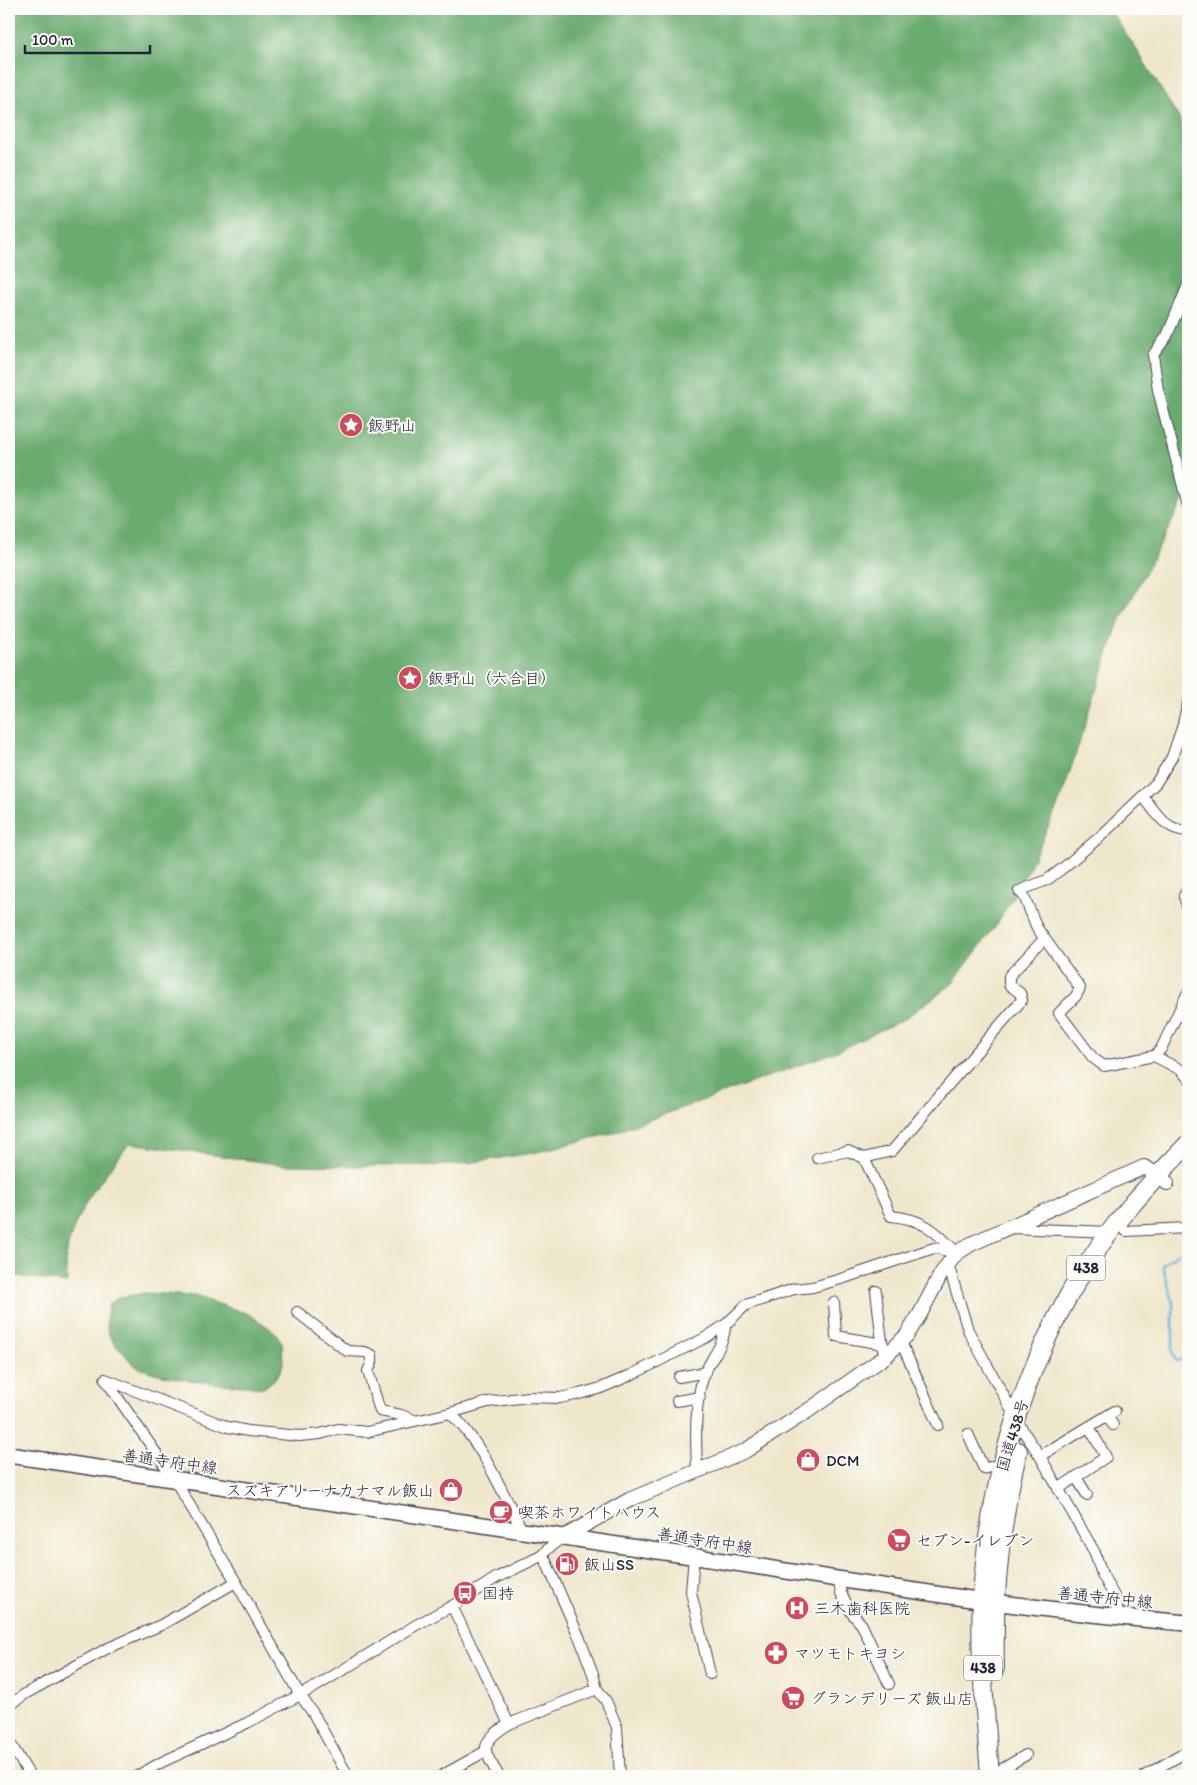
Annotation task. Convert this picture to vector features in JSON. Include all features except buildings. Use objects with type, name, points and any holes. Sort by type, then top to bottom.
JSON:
[{"type":"highway","name":"国道438号","points":[[989,1600],[986,1549],[994,1501],[1003,1462],[1020,1425],[1046,1341],[1080,1275],[1163,1179],[1188,1144]]},
{"type":"highway","name":"国道438号","points":[[1163,1179],[1188,1161]]},
{"type":"highway","name":"国道438号","points":[[994,1775],[983,1680],[989,1600],[1020,1425]]},
{"type":"main road","name":"善通寺府中線","points":[[9,1455],[989,1600],[1119,1617],[1188,1623]]},
{"type":"street","points":[[1188,285],[1167,336],[1154,355],[1158,390],[1188,506]]},
{"type":"street","points":[[1188,702],[1182,728],[1172,757],[1156,783],[1144,796],[1063,868],[1047,880],[1019,891],[1024,896],[1037,928],[1080,988],[1076,996],[1058,1013],[1093,1058],[1104,1066],[1154,1056],[1161,1049],[1188,992]]},
{"type":"street","points":[[1144,796],[1163,822],[1172,827],[1188,831]]},
{"type":"street","points":[[1188,888],[1184,896],[1188,910]]},
{"type":"street","points":[[817,1158],[848,1151],[864,1158],[892,1151],[1022,1000],[1020,993],[1009,985],[1009,976],[1044,939]]},
{"type":"street","points":[[1154,1056],[1180,1070],[1188,1078]]},
{"type":"street","points":[[864,1158],[891,1216],[909,1218],[927,1225],[939,1234],[953,1258],[968,1330],[1020,1425],[1040,1456],[1095,1554],[1102,1574],[1114,1596],[1119,1617]]},
{"type":"street","points":[[137,1776],[300,1695],[496,1578],[541,1556],[562,1538],[629,1500],[745,1451],[762,1441],[883,1351],[901,1342],[920,1314],[941,1274],[953,1258],[971,1244],[1144,1167],[1163,1179]]},
{"type":"street","points":[[1007,1227],[1119,1232],[1188,1228]]},
{"type":"street","points":[[348,1776],[236,1582],[174,1480],[105,1379],[228,1427],[299,1436],[320,1434],[338,1428],[367,1432],[450,1413],[488,1402],[528,1398],[560,1398],[601,1388],[705,1338],[725,1325],[746,1305],[770,1296],[841,1279],[934,1248],[953,1258]]},
{"type":"street","points":[[876,1291],[883,1351]]},
{"type":"street","points":[[834,1302],[836,1336],[883,1351]]},
{"type":"street","points":[[297,1312],[347,1351],[365,1352],[372,1355],[372,1362],[368,1371],[380,1411],[414,1420]]},
{"type":"street","points":[[697,1471],[696,1430],[703,1379],[725,1336],[725,1325]]},
{"type":"street","points":[[901,1342],[938,1425]]},
{"type":"street","points":[[678,1377],[706,1372]]},
{"type":"street","points":[[677,1401],[700,1396]]},
{"type":"street","points":[[450,1413],[460,1422],[491,1469],[523,1532]]},
{"type":"street","points":[[1040,1456],[1089,1428],[1112,1418]]},
{"type":"street","points":[[1058,1489],[1106,1457],[1089,1428]]},
{"type":"street","points":[[968,1434],[984,1469],[1003,1462]]},
{"type":"street","points":[[1076,1477],[1087,1495]]},
{"type":"street","points":[[541,1556],[580,1640],[594,1674],[597,1689],[606,1701],[616,1727],[620,1776]]},
{"type":"street","points":[[694,1556],[691,1592],[710,1674]]},
{"type":"street","points":[[838,1578],[841,1593],[851,1612],[862,1625],[889,1684]]},
{"type":"street","points":[[9,1706],[26,1694],[106,1649],[161,1625],[236,1582]]},
{"type":"street","points":[[452,1606],[509,1724]]},
{"type":"street","points":[[500,1776],[486,1751],[487,1743],[499,1730],[509,1724],[597,1689]]},
{"type":"street","points":[[9,1741],[30,1776]]},
{"type":"street","points":[[442,1776],[486,1751]]},
{"type":"street","points":[[1144,1776],[1188,1751]]},
{"type":"street","points":[[994,1775],[1026,1755]]},
{"type":"green space","points":[[9,9],[1109,9],[1179,118],[1188,144],[1188,491],[1117,627],[1062,796],[1029,869],[997,924],[951,985],[904,1019],[833,1053],[613,1133],[533,1153],[455,1165],[283,1165],[130,1143],[92,1194],[76,1222],[66,1256],[67,1283],[9,1275]]},
{"type":"green space","points":[[146,1293],[195,1296],[249,1314],[275,1332],[282,1342],[283,1365],[277,1377],[264,1388],[184,1379],[153,1373],[137,1367],[110,1338],[106,1320],[109,1304],[120,1297]]},
{"type":"waterway","points":[[1188,1246],[1163,1264],[1173,1301],[1173,1354],[1176,1361],[1188,1358]]},
{"type":"place","name":"飯野山","points":[[351,425]]},
{"type":"place","name":"飯野山（六合目）","points":[[410,678]]},
{"type":"place","name":"DCM","points":[[808,1460]]},
{"type":"place","name":"スズキアリーナカナマル飯山","points":[[451,1490]]},
{"type":"place","name":"喫茶ホワイトハウス","points":[[501,1512]]},
{"type":"place","name":"セブン-イレブン","points":[[899,1540]]},
{"type":"place","name":"飯山SS","points":[[567,1564]]},
{"type":"place","name":"国持","points":[[465,1593]]},
{"type":"place","name":"三木歯科医院","points":[[797,1608]]},
{"type":"place","name":"マツモトキヨシ","points":[[776,1653]]},
{"type":"place","name":"グランデリーズ 飯山店","points":[[793,1698]]}]
